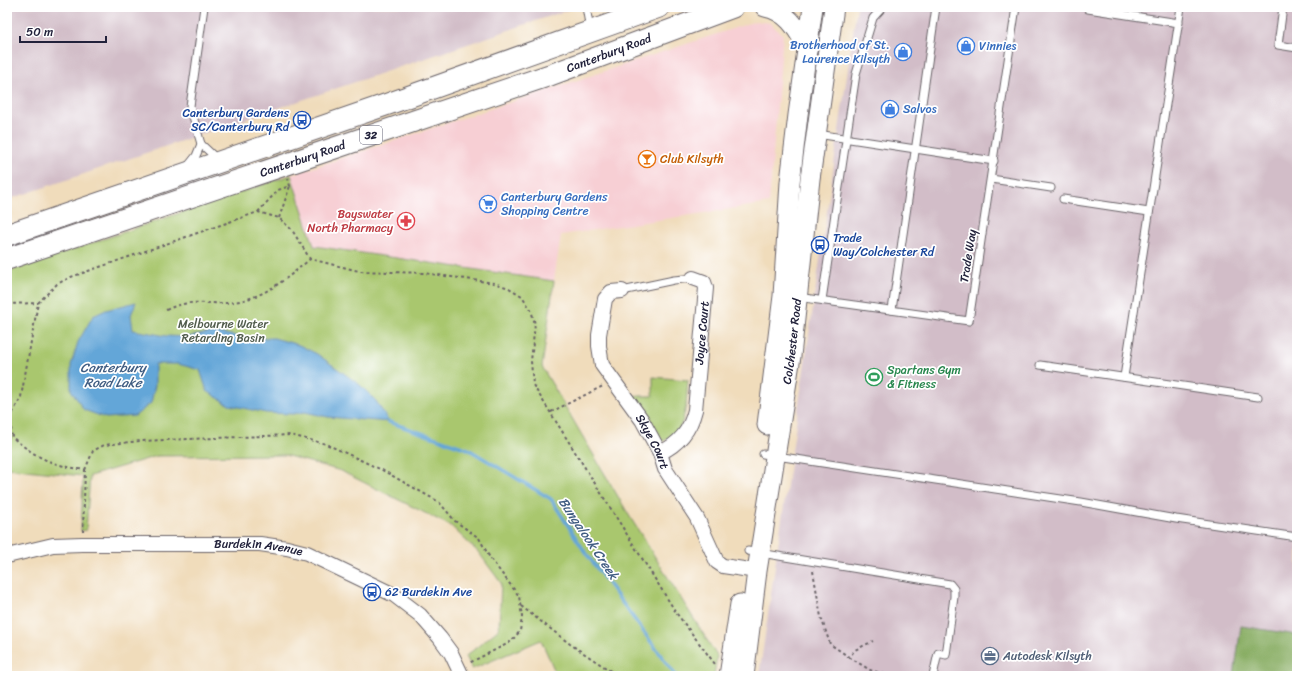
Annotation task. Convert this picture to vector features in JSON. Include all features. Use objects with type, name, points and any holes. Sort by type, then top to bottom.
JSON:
[{"type":"main road","name":"Canterbury Road","points":[[7,235],[388,104],[659,7]]},
{"type":"main road","name":"Canterbury Road","points":[[7,259],[590,60],[733,7]]},
{"type":"main road","points":[[765,7],[777,10],[787,16],[793,22],[808,48]]},
{"type":"main road","name":"Colchester Road","points":[[734,675],[769,455],[791,356],[790,182],[813,7]]},
{"type":"main road","name":"Colchester Road","points":[[791,296],[817,134],[834,7]]},
{"type":"main road","points":[[581,34],[590,60]]},
{"type":"street","points":[[388,104],[395,127]]},
{"type":"street","name":"Joyce Court","points":[[660,454],[669,449],[683,437],[692,422],[696,399],[699,282]]},
{"type":"street","name":"Skye Court","points":[[622,291],[611,292],[605,299],[599,334],[602,365],[642,420],[660,454],[665,469],[696,518],[717,562],[723,566],[751,570]]},
{"type":"street","name":"Burdekin Avenue","points":[[7,556],[53,545],[82,544],[260,544],[287,548],[307,553],[394,595],[420,615],[465,670]]},
{"type":"lane","points":[[204,7],[190,106],[201,144],[214,156],[224,161]]},
{"type":"lane","points":[[581,34],[586,7]]},
{"type":"lane","points":[[822,300],[856,74],[872,18],[883,7]]},
{"type":"lane","points":[[892,310],[936,7]]},
{"type":"lane","name":"Trade Way","points":[[791,296],[969,321],[1016,7]]},
{"type":"lane","points":[[1124,377],[1181,7]]},
{"type":"lane","points":[[1283,7],[1278,45],[1297,48]]},
{"type":"lane","points":[[1088,9],[1179,23]]},
{"type":"lane","points":[[817,134],[994,161]]},
{"type":"lane","points":[[174,178],[191,163],[201,144]]},
{"type":"lane","points":[[991,179],[1051,188]]},
{"type":"lane","points":[[1063,199],[1149,212]]},
{"type":"lane","name":"Joyce Court","points":[[622,291],[653,284],[699,282]]},
{"type":"lane","points":[[1040,365],[1258,397]]},
{"type":"lane","points":[[769,455],[1297,537]]},
{"type":"lane","points":[[754,552],[950,584],[954,589],[954,597],[946,655],[938,654],[932,676]]},
{"type":"path","points":[[279,218],[290,186],[286,175]]},
{"type":"path","points":[[12,437],[10,418],[21,397],[38,303],[57,284],[71,277],[258,212],[278,190],[290,186]]},
{"type":"path","points":[[258,212],[279,218],[292,230],[310,259],[359,271],[424,273],[494,283],[510,288],[522,296],[531,310],[535,324],[531,361],[533,385],[677,614],[720,669],[734,675]]},
{"type":"path","points":[[166,310],[182,303],[225,303],[252,298],[280,284],[310,259]]},
{"type":"path","points":[[7,304],[38,303]]},
{"type":"path","points":[[551,413],[613,381]]},
{"type":"path","points":[[82,544],[85,470],[93,451],[104,445],[140,441],[290,435],[326,444],[382,470],[438,502],[455,521],[479,538],[490,558],[518,596],[522,617],[520,631],[509,643],[465,670]]},
{"type":"path","points":[[7,436],[12,437],[27,450],[42,459],[58,466],[85,470]]},
{"type":"path","points":[[814,562],[813,576],[815,590],[825,632],[830,644],[849,658],[870,670],[884,674]]},
{"type":"path","points":[[520,606],[570,644],[618,676]]},
{"type":"path","points":[[849,658],[855,650],[873,641]]},
{"type":"shaded area","points":[[7,7],[577,7],[7,200]]},
{"type":"shaded area","points":[[857,7],[1297,7],[1297,635],[1241,626],[1234,676],[759,676]]},
{"type":"shaded area","points":[[756,21],[770,23],[783,35],[769,203],[561,235],[554,281],[314,246],[291,175]]},
{"type":"green space","name":"Melbourne Water Retarding Basin","points":[[291,175],[314,246],[554,281],[542,367],[630,517],[717,656],[714,676],[557,676],[541,640],[472,669],[466,656],[499,629],[501,583],[479,553],[451,526],[341,471],[285,455],[157,456],[90,476],[86,530],[81,531],[83,476],[7,468],[7,272]]},
{"type":"green space","points":[[653,377],[688,380],[686,407],[680,430],[662,442],[634,396],[653,396]]},
{"type":"green space","points":[[1241,626],[1297,635],[1297,676],[1234,676]]},
{"type":"water","name":"Canterbury Road Lake","points":[[136,302],[131,315],[133,330],[166,336],[188,337],[214,332],[246,338],[274,338],[299,345],[317,354],[360,385],[376,401],[389,422],[328,417],[305,412],[293,414],[266,413],[229,405],[207,391],[200,370],[178,364],[155,364],[155,385],[151,403],[135,416],[106,418],[84,410],[71,390],[71,365],[78,342],[93,316],[106,310]]},
{"type":"waterway","name":"Bungalook Creek","points":[[389,422],[468,449],[551,499],[585,552],[676,676]]},
{"type":"place","name":"Vinnies","points":[[966,46]]},
{"type":"place","name":"Brotherhood of St. Laurence Kilsyth","points":[[903,52]]},
{"type":"place","name":"Salvos","points":[[890,109]]},
{"type":"place","name":"Canterbury Gardens SC/Canterbury Rd","points":[[302,120]]},
{"type":"place","name":"Club Kilsyth","points":[[647,159]]},
{"type":"place","name":"Canterbury Gardens Shopping Centre","points":[[488,204]]},
{"type":"place","name":"Bayswater North Pharmacy","points":[[406,221]]},
{"type":"place","name":"Trade Way/Colchester Rd","points":[[820,245]]},
{"type":"place","name":"Spartans Gym & Fitness","points":[[874,377]]},
{"type":"place","name":"62 Burdekin Ave","points":[[372,592]]},
{"type":"place","name":"Autodesk Kilsyth","points":[[990,656]]}]
